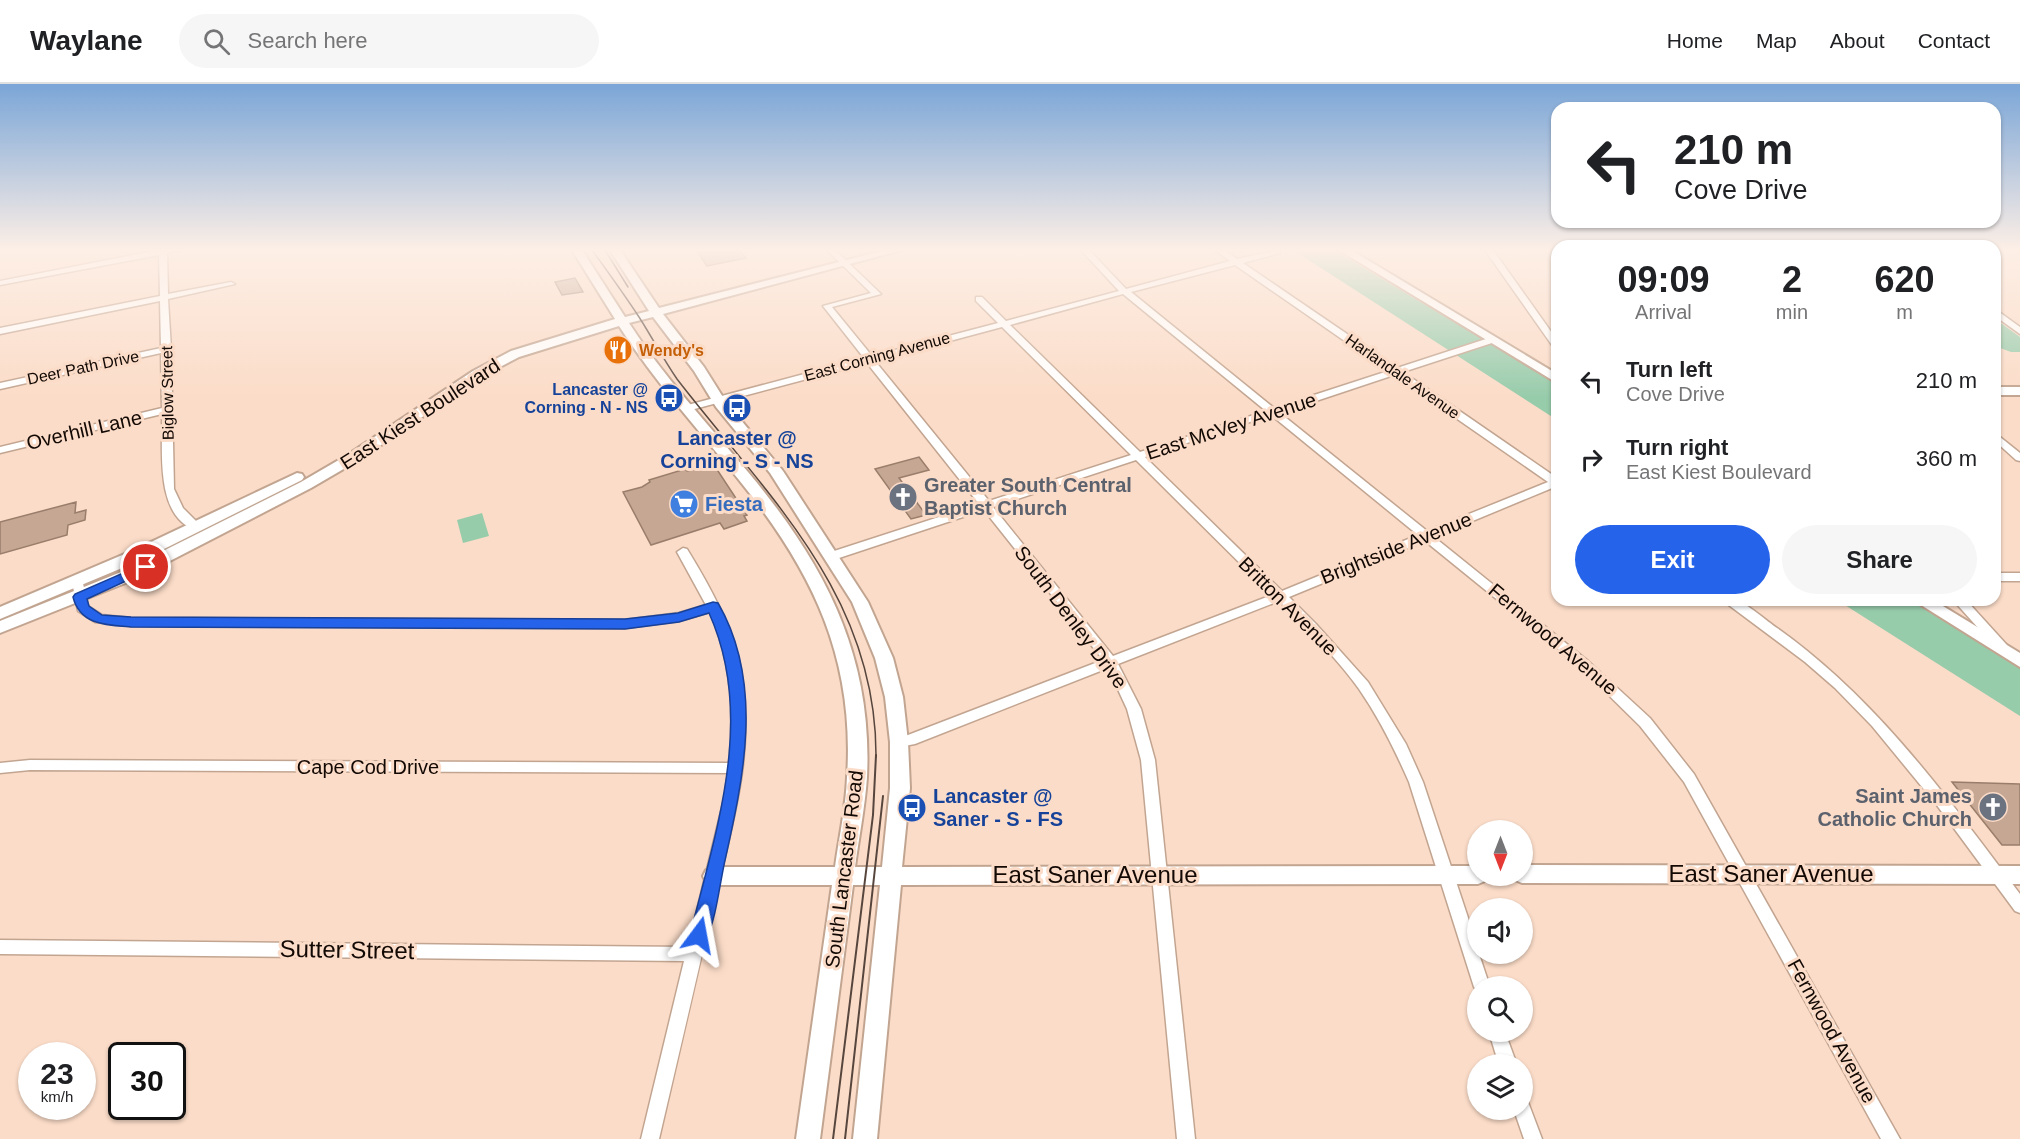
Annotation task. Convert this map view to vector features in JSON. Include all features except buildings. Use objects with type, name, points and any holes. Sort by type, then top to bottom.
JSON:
[{"type":"main road","name":"South Lancaster Road","points":[[609,299],[650,363],[749,482],[804,560],[825,599],[836,626],[851,686],[857,777],[808,1139]]},
{"type":"main road","points":[[648,299],[700,370],[717,399],[776,471],[832,556],[860,602],[881,649],[894,698],[899,742],[900,788],[865,1139]]},
{"type":"main road","name":"East Kiest Boulevard","points":[[0,627],[354,457],[477,374],[554,335],[685,299]]},
{"type":"main road","points":[[1425,299],[1551,375]]},
{"type":"main road","points":[[2001,391],[2020,391]]},
{"type":"main road","name":"East Kiest Boulevard","points":[[0,613],[79,590]]},
{"type":"main road","points":[[1931,606],[2013,656]]},
{"type":"main road","name":"East Saner Avenue","points":[[713,876],[1467,874]]},
{"type":"main road","name":"East Saner Avenue","points":[[1533,874],[2020,874]]},
{"type":"street","points":[[0,331],[153,299]]},
{"type":"street","name":"Biglow Street","points":[[164,299],[169,489],[174,504],[182,516],[202,531]]},
{"type":"street","name":"South Denley Drive","points":[[855,299],[827,306],[1111,662],[1129,693],[1141,725],[1148,760],[1160,858],[1159,874],[1186,1139]]},
{"type":"street","name":"Britton Avenue","points":[[979,299],[1339,656],[1384,717],[1416,782],[1478,976]]},
{"type":"street","name":"East Corning Avenue","points":[[687,408],[1093,299]]},
{"type":"street","name":"Fernwood Avenue","points":[[1134,299],[1584,664],[1631,708],[1689,778],[1891,1139]]},
{"type":"street","name":"Harlandale Avenue","points":[[1292,299],[1551,479]]},
{"type":"street","points":[[1524,299],[1551,338]]},
{"type":"street","points":[[2001,317],[2020,331]]},
{"type":"street","name":"East McVey Avenue","points":[[832,556],[1492,340]]},
{"type":"street","name":"Deer Path Drive","points":[[0,386],[166,349]]},
{"type":"street","name":"Overhill Lane","points":[[0,450],[167,410]]},
{"type":"street","points":[[2001,441],[2020,458]]},
{"type":"street","name":"Brightside Avenue","points":[[899,742],[910,741],[1280,596],[1551,485]]},
{"type":"street","points":[[650,1139],[713,876],[736,768],[739,730],[737,683],[725,633],[682,552]]},
{"type":"street","points":[[2001,577],[2020,577]]},
{"type":"street","points":[[79,590],[82,608],[99,619],[131,622],[625,624],[679,617],[713,607]]},
{"type":"street","points":[[1737,606],[1783,637],[1854,699],[1928,784],[2020,906]]},
{"type":"street","points":[[1965,606],[2013,656]]},
{"type":"street","name":"Cape Cod Drive","points":[[0,768],[30,765],[736,768]]},
{"type":"street","name":"Sutter Street","points":[[0,947],[695,954]]},
{"type":"street","points":[[1526,1120],[1533,1139]]},
{"type":"green space","points":[[1369,299],[1416,299],[1551,380],[1551,416]]},
{"type":"green space","points":[[2001,324],[2020,337],[2020,352],[2001,348]]},
{"type":"green space","points":[[482,513],[489,536],[463,543],[457,520]]},
{"type":"green space","points":[[1846,606],[1923,606],[2020,665],[2020,716]]},
{"type":"tram line","points":[[627,299],[677,379],[780,508],[811,552],[837,598],[858,647],[871,699],[876,756]]},
{"type":"tram line","points":[[833,1139],[873,815],[876,756]]},
{"type":"tram line","points":[[845,1139],[883,796]]},
{"type":"place","name":"Wendy's","points":[[618,350]]},
{"type":"place","name":"Lancaster @ Corning - N - NS","points":[[669,398]]},
{"type":"place","name":"Lancaster @ Corning - S - NS","points":[[737,408]]},
{"type":"place","name":"Greater South Central Baptist Church","points":[[903,497]]},
{"type":"place","name":"Fiesta","points":[[684,504]]},
{"type":"place","name":"Saint James Catholic Church","points":[[1993,807]]},
{"type":"place","name":"Lancaster @ Saner - S - FS","points":[[912,808]]},
{"type":"route","points":[[146,567],[80,597],[82,608],[99,619],[131,622],[625,624],[655,622],[713,607],[725,633],[737,683],[740,713],[739,738],[732,795],[699,935]]}]
